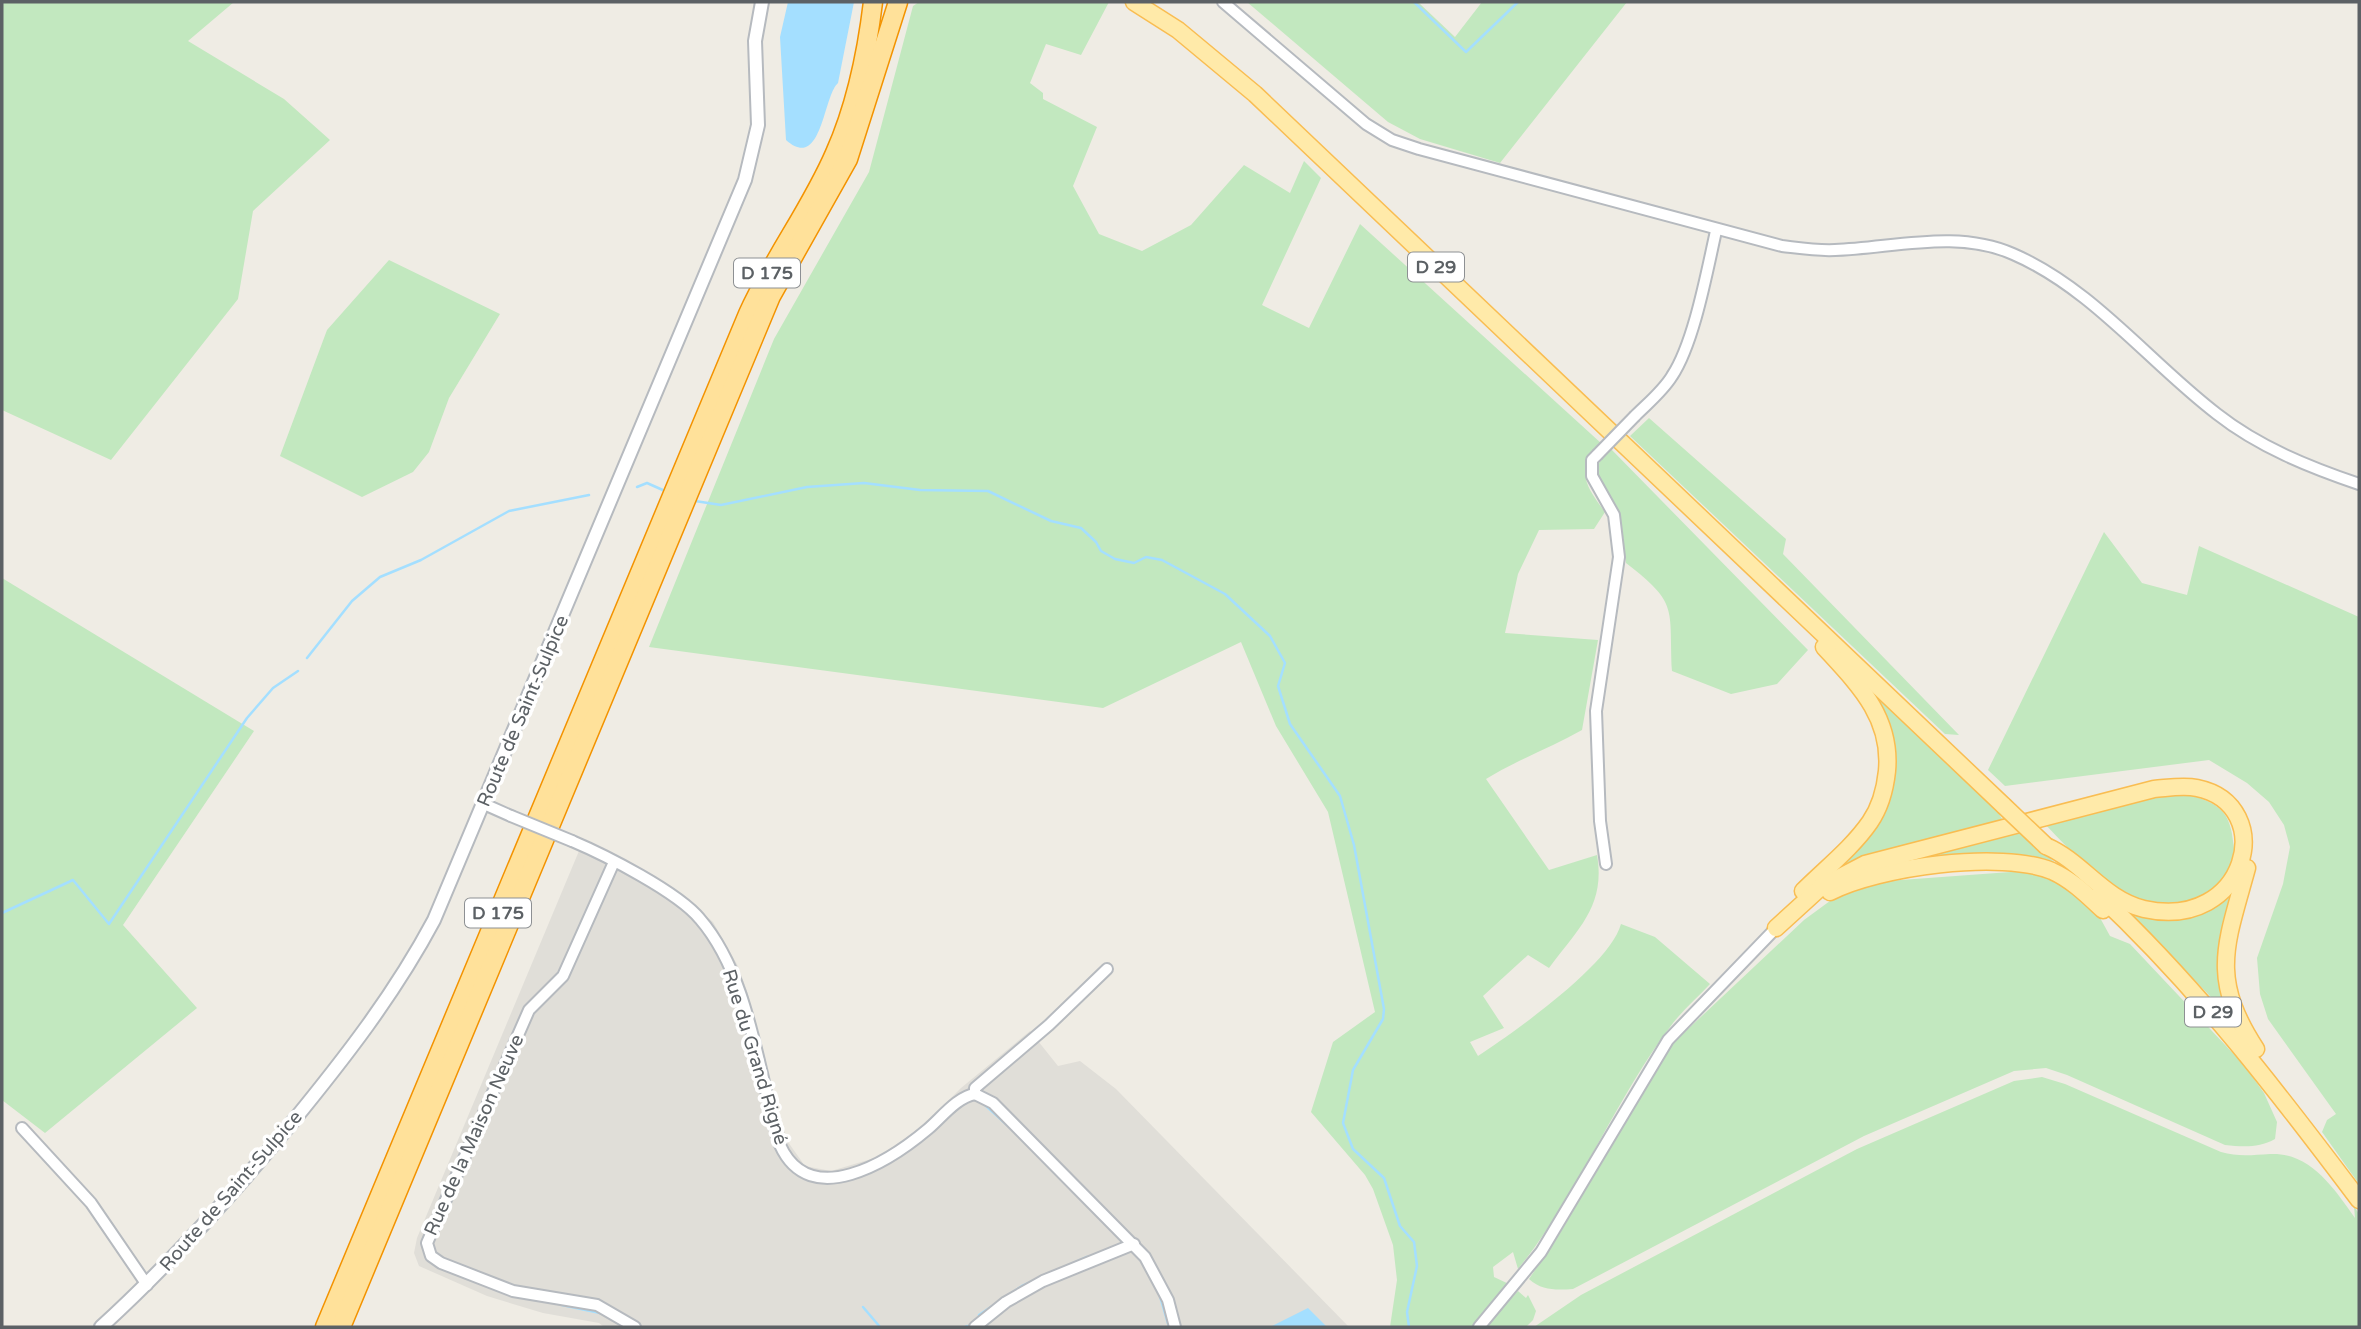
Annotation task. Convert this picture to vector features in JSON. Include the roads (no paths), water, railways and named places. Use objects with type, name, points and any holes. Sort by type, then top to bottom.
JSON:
[{"type":"highway","name":"D 175","points":[[341,1327],[680,495],[759,289],[835,155],[857,89],[873,2]]},
{"type":"highway","name":"D 175","points":[[325,1327],[680,495],[771,296],[848,159],[865,116],[887,31],[898,2]]},
{"type":"main road","name":"D 29","points":[[1134,2],[1178,30],[1255,94],[2146,939],[2212,1010],[2276,1088],[2359,1200]]},
{"type":"main road","points":[[1752,568],[1766,589],[1868,697],[1882,725],[1887,751],[1884,792],[1870,822],[1799,895],[1776,928]]},
{"type":"main road","points":[[1776,928],[1821,887],[1865,864],[2154,789],[2180,779],[2207,783],[2233,801],[2244,818],[2249,834],[2250,857],[2227,943],[2226,985],[2234,1012],[2266,1064],[2276,1088]]},
{"type":"main road","points":[[2046,846],[2066,855],[2111,895],[2132,905],[2165,911],[2209,902],[2230,885],[2240,868],[2243,846],[2237,821],[2225,803],[2204,790],[2187,786],[2154,789]]},
{"type":"main road","points":[[1776,928],[1831,892],[1866,877],[1898,870],[2017,862],[2064,877],[2116,921],[2146,939]]},
{"type":"street","name":"Route de Saint-Sulpice","points":[[101,1327],[147,1285],[259,1162],[379,1013],[408,969],[434,920],[745,180],[758,125],[755,41],[762,2]]},
{"type":"street","points":[[1223,2],[1366,124],[1392,140],[1716,231],[1809,249],[1869,248],[1947,241],[1969,242],[2013,254],[2083,298],[2219,416],[2290,458],[2359,484]]},
{"type":"street","points":[[1606,864],[1600,821],[1596,711],[1619,557],[1614,515],[1592,476],[1592,460],[1663,388],[1676,370],[1690,334],[1716,231]]},
{"type":"street","name":"Rue du Grand Rigné","points":[[484,804],[614,862],[685,905],[699,917],[720,948],[736,982],[780,1145],[799,1172],[826,1179],[848,1177],[916,1138],[960,1101],[975,1094],[975,1088],[1067,1010],[1107,969]]},
{"type":"street","name":"Rue de la Maison Neuve","points":[[614,862],[563,976],[529,1010],[427,1243],[431,1256],[441,1264],[513,1291],[597,1305],[635,1327]]},
{"type":"street","points":[[1479,1327],[1525,1275],[1548,1242],[1668,1040],[1776,928]]},
{"type":"street","points":[[975,1094],[993,1103],[1134,1244],[1157,1276],[1175,1327]]},
{"type":"street","points":[[22,1128],[91,1203],[147,1285]]},
{"type":"street","points":[[975,1327],[1006,1302],[1043,1281],[1134,1244]]},
{"type":"water","points":[[788,2],[854,2],[838,83],[814,139],[807,146],[798,147],[786,140],[780,37]]},
{"type":"water","points":[[1308,1308],[1327,1327],[1270,1327]]},
{"type":"waterway","points":[[1414,2],[1466,52],[1518,2]]},
{"type":"waterway","points":[[637,487],[647,483],[665,491]]},
{"type":"waterway","points":[[695,501],[721,505],[807,487],[864,483],[920,490],[988,491],[1051,521],[1081,528],[1096,542],[1101,551],[1115,559],[1134,563],[1146,557],[1162,560],[1225,594],[1270,636],[1285,663],[1278,686],[1290,724],[1340,796],[1354,845],[1384,1009],[1383,1019],[1353,1070],[1343,1123],[1353,1149],[1384,1178],[1400,1226],[1414,1242],[1417,1266],[1407,1312],[1409,1327]]},
{"type":"waterway","points":[[307,658],[352,601],[380,577],[421,560],[509,511],[589,495]]},
{"type":"waterway","points":[[2,913],[73,880],[109,924],[247,718],[273,688],[298,671]]},
{"type":"waterway","points":[[985,1105],[1016,1133]]},
{"type":"waterway","points":[[979,1315],[1022,1286],[1087,1257]]},
{"type":"waterway","points":[[1159,1293],[1169,1327]]},
{"type":"waterway","points":[[562,1305],[600,1313]]},
{"type":"waterway","points":[[863,1307],[880,1327]]}]
